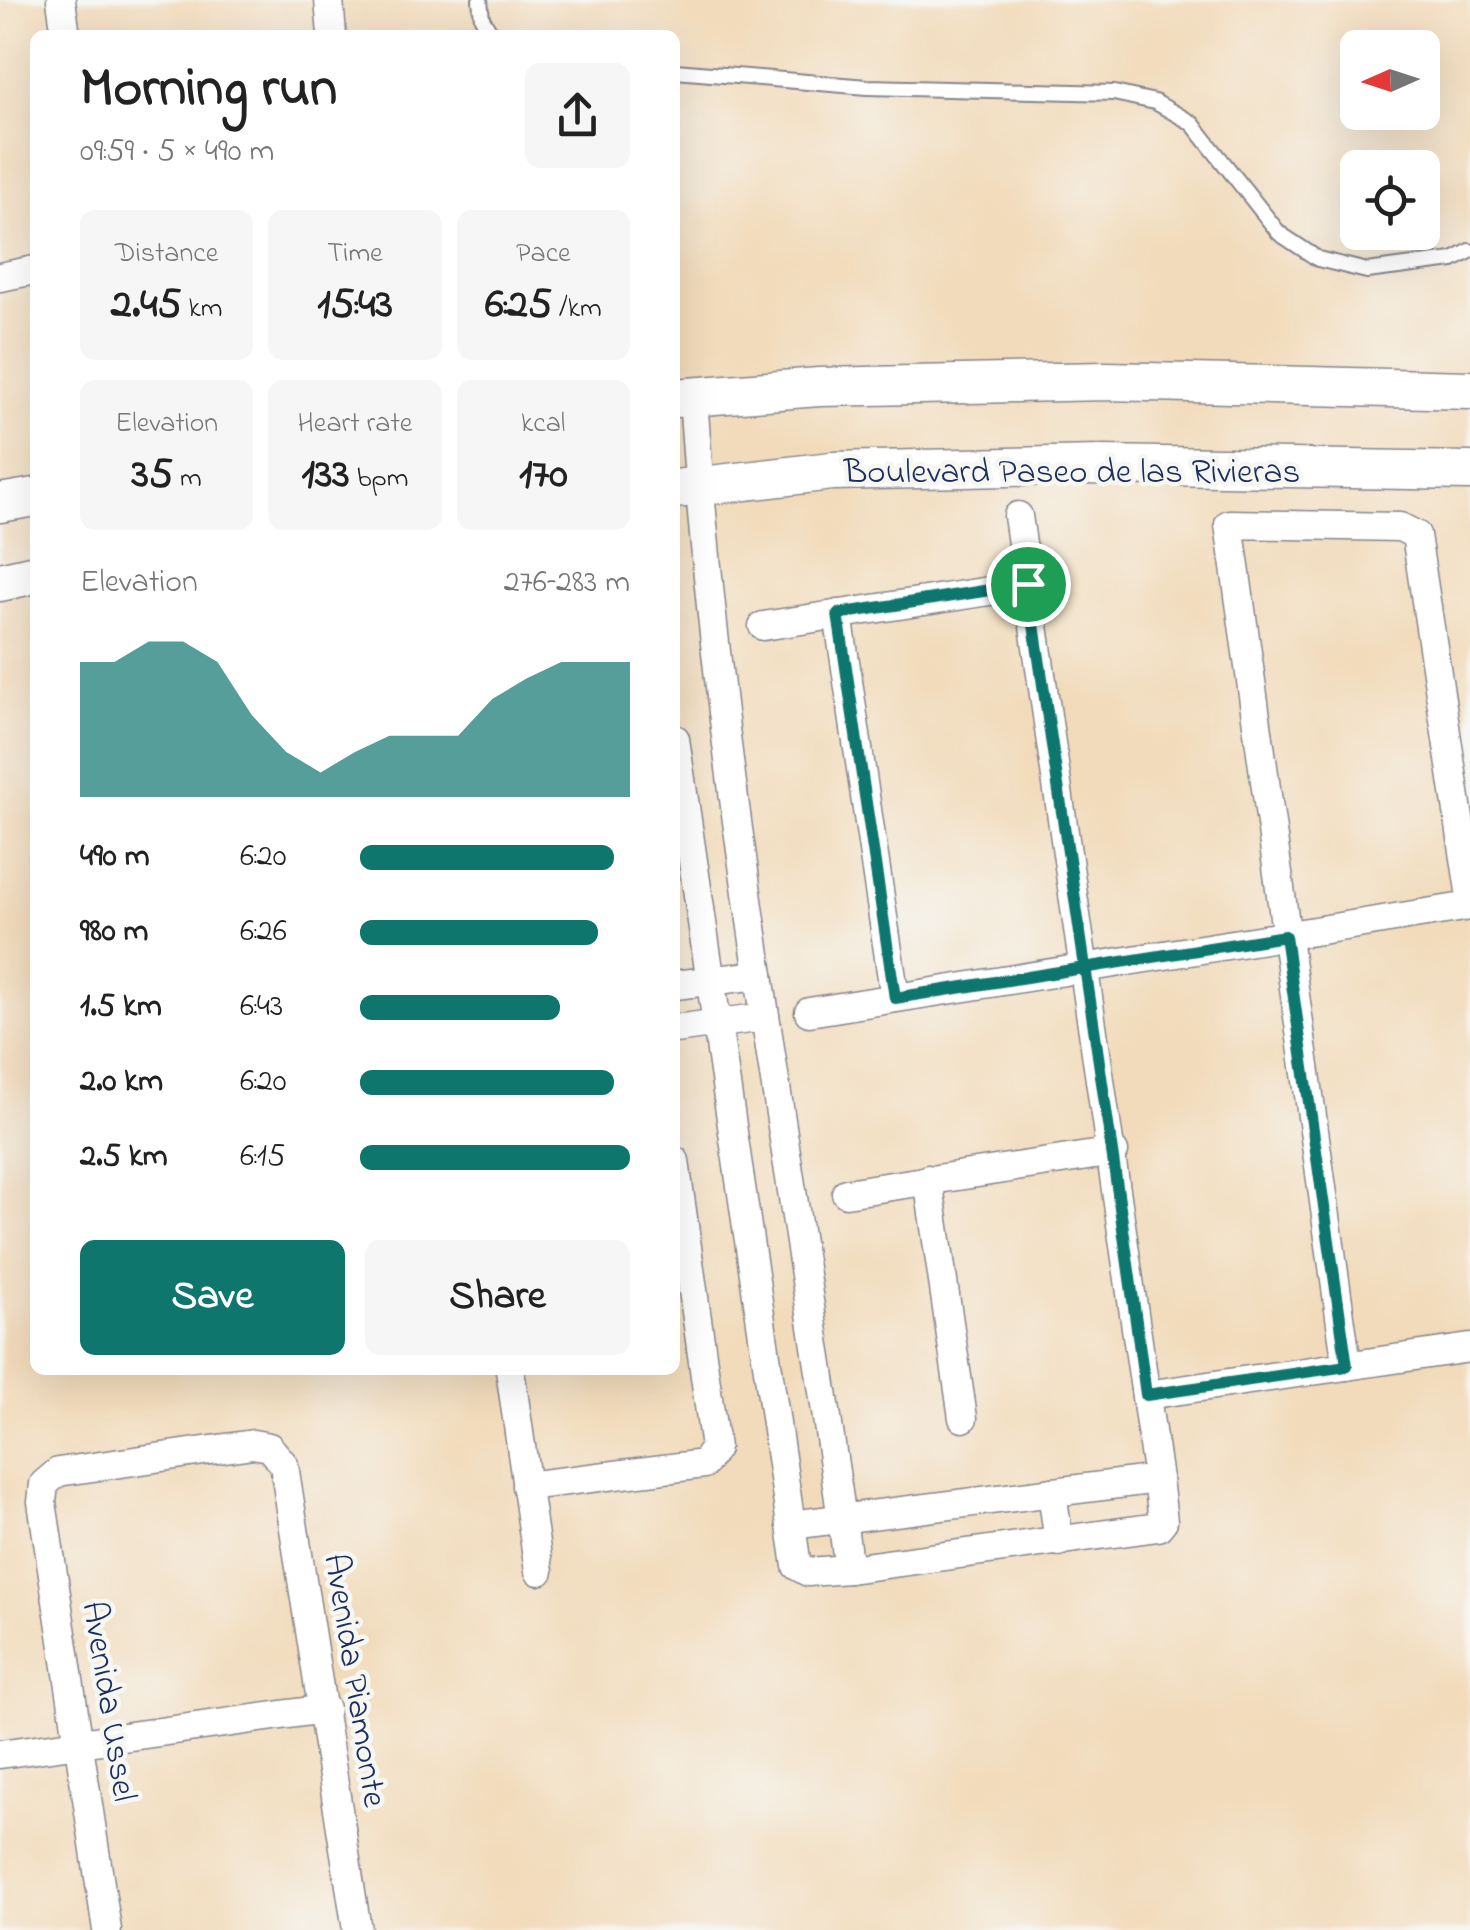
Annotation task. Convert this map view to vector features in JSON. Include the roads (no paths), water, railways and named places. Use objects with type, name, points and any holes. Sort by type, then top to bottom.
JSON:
[{"type":"street","points":[[61,0],[65,30]]},
{"type":"street","points":[[329,0],[332,30]]},
{"type":"street","points":[[0,277],[30,271]]},
{"type":"street","points":[[849,1569],[687,488],[684,397],[819,386],[1108,380],[1470,390]]},
{"type":"street","name":"Boulevard Paseo de las Rivieras","points":[[687,488],[832,471],[1081,466],[1470,471]]},
{"type":"street","points":[[0,503],[30,498]]},
{"type":"street","points":[[680,773],[801,1571],[849,1569],[1150,1530],[1163,1521],[1158,1479],[1114,1152],[1018,516]]},
{"type":"street","points":[[1347,1366],[1227,529],[1235,522],[1400,528],[1416,535],[1470,891]]},
{"type":"street","points":[[0,582],[30,575]]},
{"type":"street","points":[[763,626],[1028,584]]},
{"type":"street","points":[[838,614],[895,998]]},
{"type":"street","points":[[808,1012],[1470,906]]},
{"type":"street","points":[[680,984],[759,975]]},
{"type":"street","points":[[680,1027],[766,1018]]},
{"type":"street","points":[[846,1193],[1114,1152]]},
{"type":"street","points":[[928,1179],[964,1418]]},
{"type":"street","points":[[526,1486],[704,1464],[712,1458],[715,1448],[680,1197]]},
{"type":"street","points":[[1146,1395],[1470,1348]]},
{"type":"street","points":[[511,1375],[540,1571]]},
{"type":"street","name":"Avenida Piamonte","points":[[44,1484],[58,1472],[253,1444],[269,1447],[284,1466],[357,1930]]},
{"type":"street","points":[[792,1525],[1158,1479]]},
{"type":"street","name":"Avenida Ussel","points":[[44,1484],[42,1502],[107,1930]]},
{"type":"street","points":[[1052,1492],[1060,1542]]},
{"type":"street","points":[[0,1754],[325,1708]]},
{"type":"lane","points":[[480,0],[482,18],[489,30]]},
{"type":"lane","points":[[680,71],[867,86],[1114,94],[1155,102],[1192,123],[1279,233],[1318,260],[1367,271],[1453,260],[1470,251]]}]
